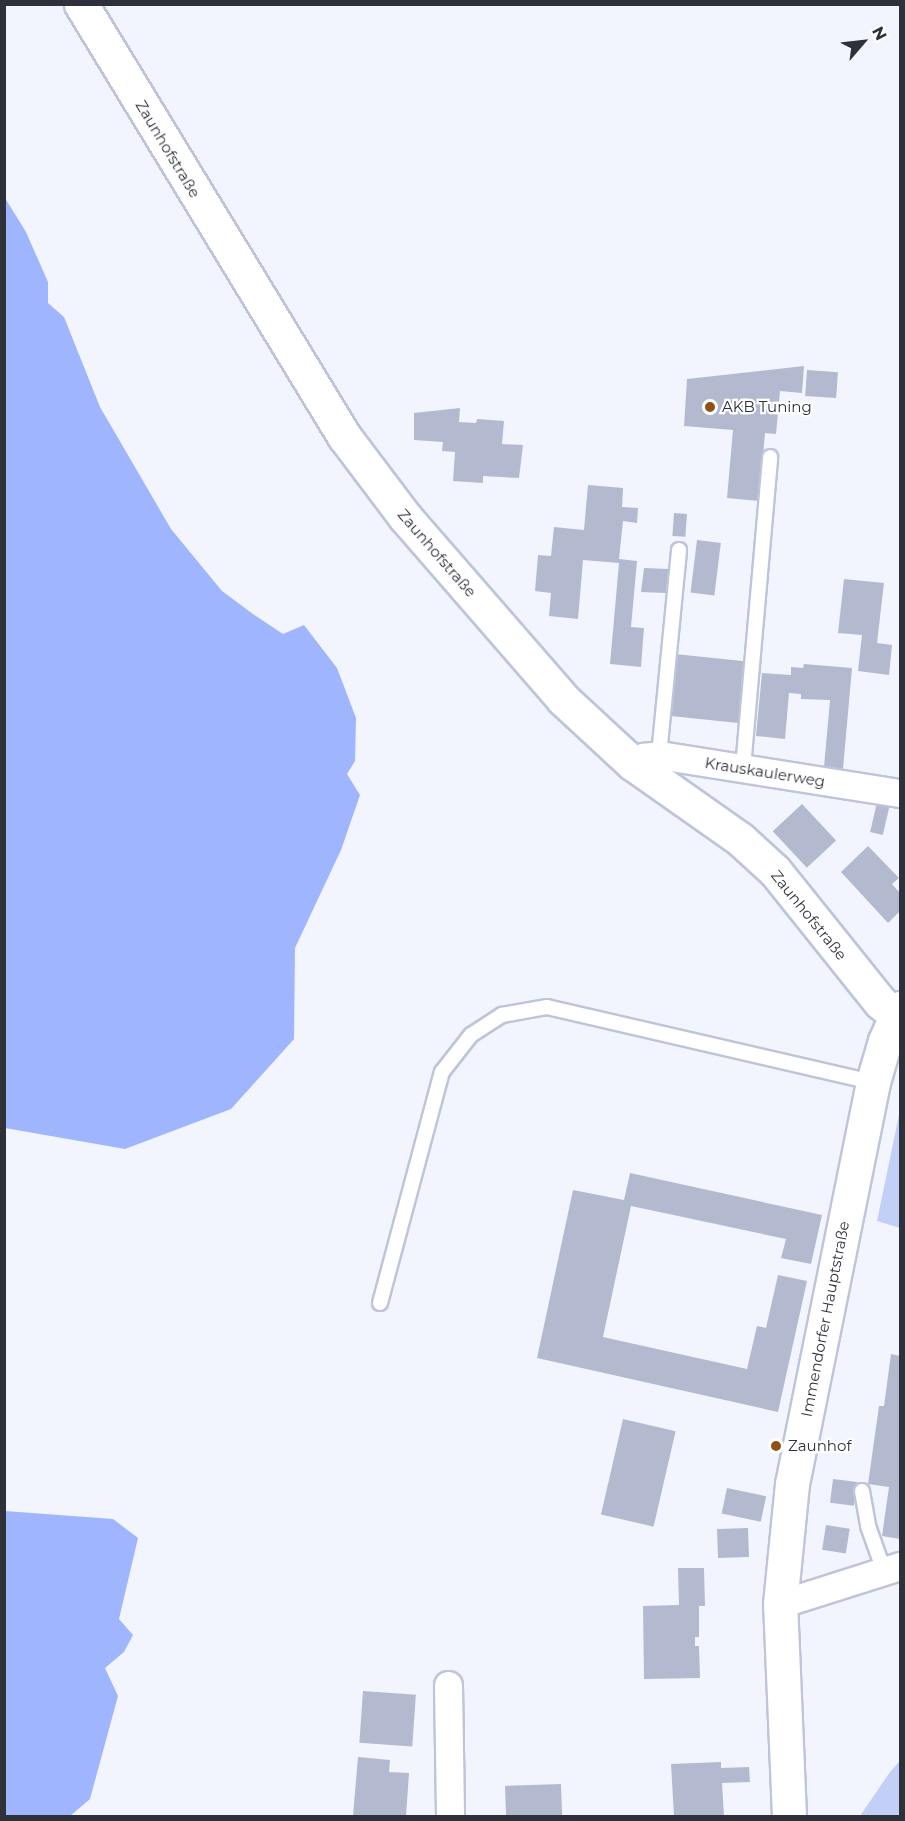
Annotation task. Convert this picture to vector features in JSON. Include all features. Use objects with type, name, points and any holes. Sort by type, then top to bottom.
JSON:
[{"type":"street","name":"Zaunhofstraße","points":[[81,4],[344,436],[405,517],[563,699],[645,759],[740,839],[775,872],[880,1002],[898,1012]]},
{"type":"street","name":"Krauskaulerweg","points":[[645,759],[744,768],[900,793]]},
{"type":"street","name":"Immendorfer Hauptstraße","points":[[789,1816],[780,1604],[792,1484],[873,1082],[898,1012]]},
{"type":"street","points":[[780,1604],[892,1568]]},
{"type":"street","points":[[448,1685],[450,1816]]},
{"type":"lane","points":[[744,768],[770,458]]},
{"type":"lane","points":[[645,759],[679,550]]},
{"type":"lane","points":[[380,1303],[442,1072],[471,1035],[502,1014],[547,1007],[873,1082]]},
{"type":"lane","points":[[862,1491],[868,1526],[892,1568]]},
{"type":"shaded area","points":[[900,1110],[900,1228],[877,1221]]},
{"type":"shaded area","points":[[900,1761],[900,1816],[860,1816],[890,1772]]},
{"type":"water","points":[[5,198],[26,232],[48,282],[48,303],[64,317],[100,407],[171,529],[222,591],[253,614],[283,634],[304,625],[337,668],[356,718],[355,761],[347,774],[360,795],[341,850],[295,948],[294,1039],[231,1109],[125,1149],[5,1128]]},
{"type":"water","points":[[5,1511],[113,1519],[138,1538],[119,1619],[133,1635],[124,1652],[105,1668],[118,1696],[90,1799],[70,1816],[5,1816]]},
{"type":"building","points":[[804,366],[802,393],[780,391],[776,434],[765,433],[759,501],[727,498],[733,430],[684,426],[687,379]]},
{"type":"building","points":[[807,370],[838,372],[836,398],[805,396]]},
{"type":"building","points":[[460,408],[459,422],[476,423],[477,419],[504,421],[502,444],[523,445],[519,478],[483,476],[483,483],[453,481],[455,452],[442,451],[443,442],[414,440],[414,413]]},
{"type":"building","points":[[588,485],[623,488],[622,507],[638,508],[637,523],[623,521],[619,559],[637,561],[631,627],[644,628],[641,667],[610,664],[619,563],[583,560],[578,619],[549,616],[551,593],[535,591],[538,555],[551,556],[554,527],[584,530]]},
{"type":"building","points":[[674,513],[687,514],[685,537],[672,536]]},
{"type":"building","points":[[697,540],[721,543],[714,596],[691,593]]},
{"type":"building","points":[[644,568],[669,569],[666,593],[641,592]]},
{"type":"building","points":[[844,579],[884,583],[877,643],[892,645],[889,675],[858,671],[862,635],[838,633]]},
{"type":"building","points":[[675,654],[745,661],[738,723],[669,716]]},
{"type":"building","points":[[804,664],[852,668],[843,769],[824,767],[830,700],[801,699],[801,694],[789,693],[785,739],[756,736],[762,673],[791,675],[791,667],[803,668]]},
{"type":"building","points":[[878,798],[891,801],[883,835],[870,832]]},
{"type":"building","points":[[802,804],[836,841],[807,868],[773,831]]},
{"type":"building","points":[[868,846],[899,878],[892,884],[900,893],[900,911],[888,923],[841,872]]},
{"type":"building","points":[[630,1173],[822,1215],[811,1264],[781,1258],[786,1239],[631,1206],[603,1337],[747,1369],[757,1326],[766,1328],[778,1275],[807,1281],[778,1412],[537,1358],[573,1190],[624,1200]]},
{"type":"building","points":[[891,1354],[900,1356],[900,1539],[882,1536],[889,1487],[868,1484],[879,1406],[884,1406]]},
{"type":"building","points":[[623,1419],[676,1431],[654,1527],[601,1514]]},
{"type":"building","points":[[833,1479],[857,1482],[854,1506],[830,1503]]},
{"type":"building","points":[[727,1488],[766,1496],[761,1522],[722,1513]]},
{"type":"building","points":[[826,1525],[850,1529],[846,1553],[822,1550]]},
{"type":"building","points":[[748,1528],[749,1557],[718,1558],[717,1529]]},
{"type":"building","points":[[678,1568],[704,1568],[705,1606],[699,1606],[699,1637],[695,1637],[695,1646],[699,1646],[700,1678],[644,1679],[643,1606],[679,1605]]},
{"type":"building","points":[[363,1691],[416,1695],[412,1747],[359,1743]]},
{"type":"building","points":[[358,1757],[390,1760],[389,1772],[409,1773],[406,1816],[353,1816]]},
{"type":"building","points":[[721,1762],[721,1768],[749,1767],[750,1782],[722,1783],[724,1816],[674,1816],[671,1764]]},
{"type":"building","points":[[561,1784],[562,1816],[506,1816],[505,1786]]},
{"type":"place","name":"AKB Tuning","points":[[710,407]]},
{"type":"place","name":"Zaunhof","points":[[776,1446]]}]
